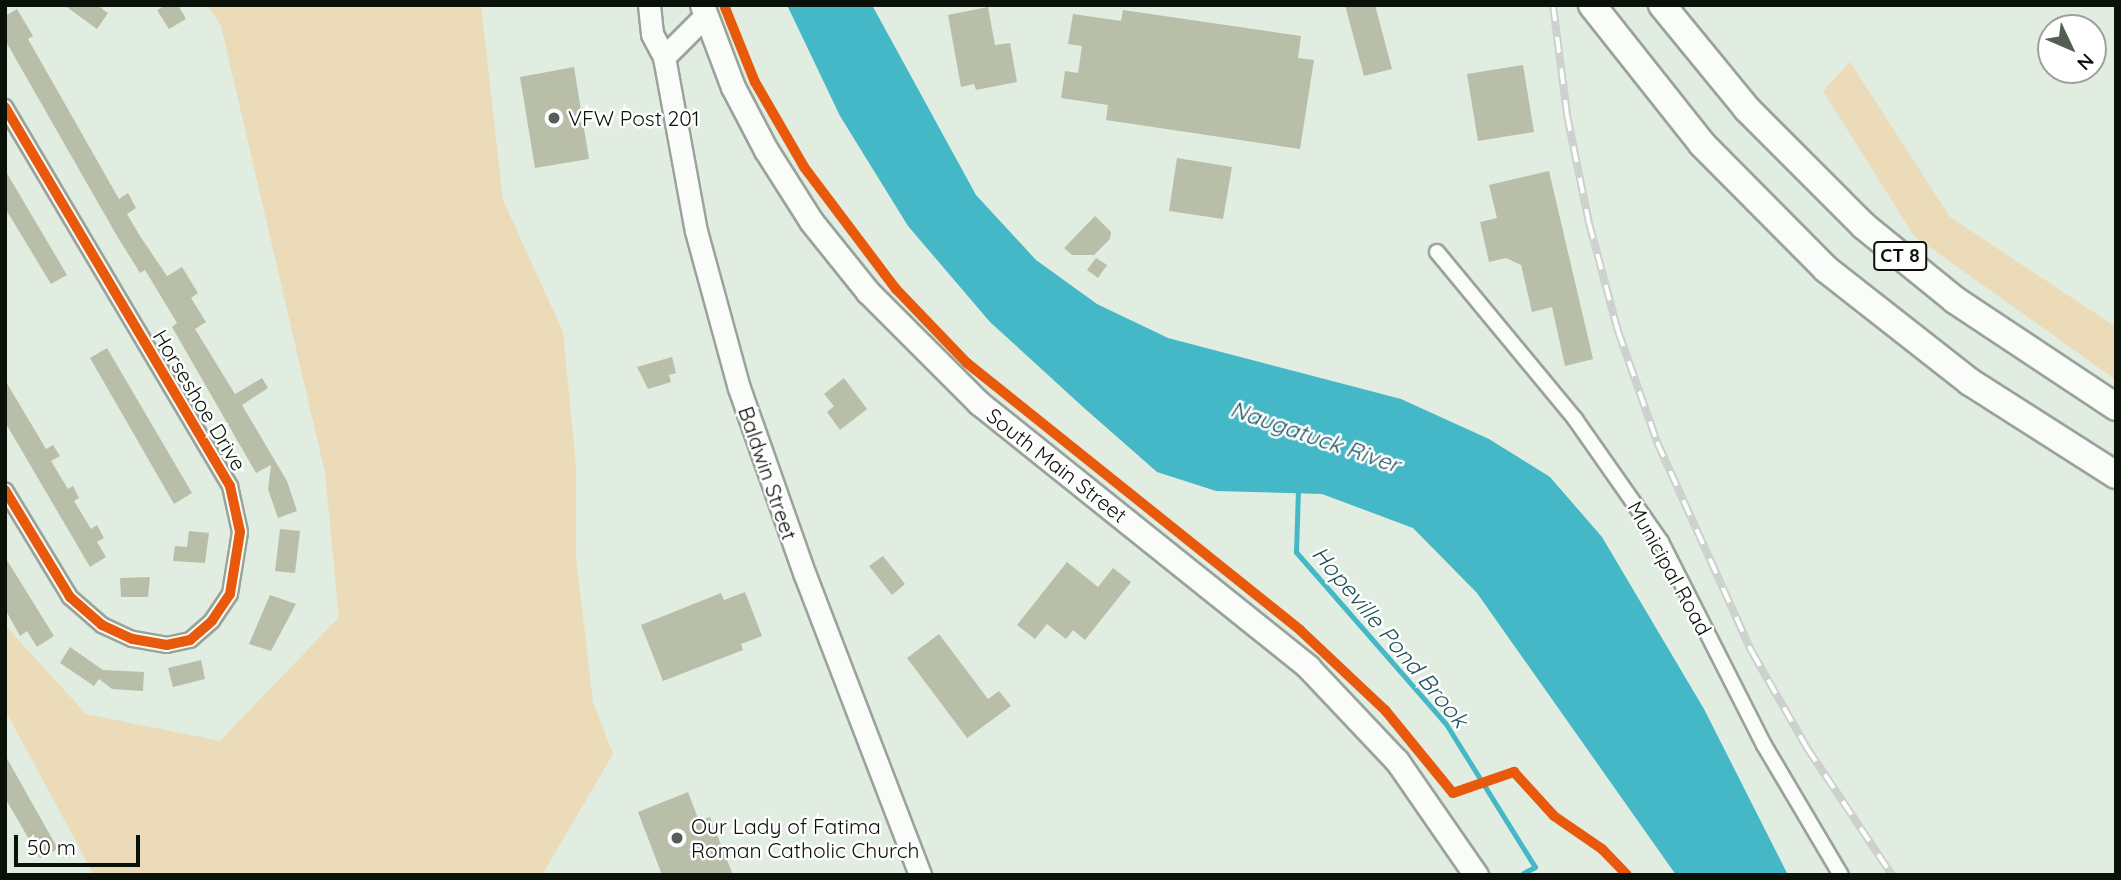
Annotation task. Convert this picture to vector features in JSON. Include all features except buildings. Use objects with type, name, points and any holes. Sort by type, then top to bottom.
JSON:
[{"type":"highway","name":"CT 8","points":[[1592,5],[1663,98],[1741,187],[1826,270],[1920,346],[2116,475]]},
{"type":"highway","name":"CT 8","points":[[1662,5],[1714,71],[1823,188],[1909,264],[2001,333],[2116,407]]},
{"type":"main road","name":"Baldwin Street","points":[[649,5],[652,34],[664,57],[696,231],[739,388],[805,575],[920,875]]},
{"type":"main road","points":[[664,57],[704,10]]},
{"type":"main road","name":"South Main Street","points":[[704,10],[733,87],[783,178],[823,238],[877,302],[979,403],[1308,667],[1403,769],[1476,875]]},
{"type":"street","name":"Horseshoe Drive","points":[[5,107],[230,486],[240,532],[230,594],[212,621],[190,640],[167,645],[132,639],[102,625],[70,597],[5,490]]},
{"type":"street","name":"Municipal Road","points":[[1437,252],[1575,419],[1661,542],[1764,745],[1842,875]]},
{"type":"shaded area","points":[[207,5],[481,5],[503,200],[563,332],[576,466],[576,557],[593,702],[613,754],[542,875],[94,875],[5,710],[5,625],[86,714],[220,741],[339,617],[325,473],[221,26]]},
{"type":"shaded area","points":[[1850,62],[1950,217],[2116,327],[2116,380],[1914,236],[1823,91]]},
{"type":"water","name":"Naugatuck River","points":[[787,5],[872,5],[976,195],[1036,260],[1097,304],[1168,338],[1401,399],[1489,439],[1550,477],[1602,537],[1704,709],[1788,875],[1676,875],[1477,593],[1413,528],[1322,494],[1216,491],[1157,472],[990,322],[908,226],[840,116]]},
{"type":"waterway","name":"Hopeville Pond Brook","points":[[1298,489],[1296,552],[1446,724],[1535,867],[1523,873]]},
{"type":"railway","points":[[1553,5],[1567,115],[1589,223],[1618,331],[1657,442],[1752,652],[1807,748],[1892,875]]},
{"type":"cycle path","points":[[724,5],[755,82],[804,167],[896,289],[967,363],[1300,630],[1385,710],[1453,793],[1514,772],[1554,816],[1602,849],[1627,875]]},
{"type":"cycle path","points":[[5,107],[230,486],[240,532],[230,594],[212,621],[190,640],[167,645],[132,639],[102,625],[70,597],[5,490]]},
{"type":"place","name":"VFW Post 201","points":[[554,118]]},
{"type":"place","name":"Our Lady of Fatima Roman Catholic Church","points":[[677,838]]}]
